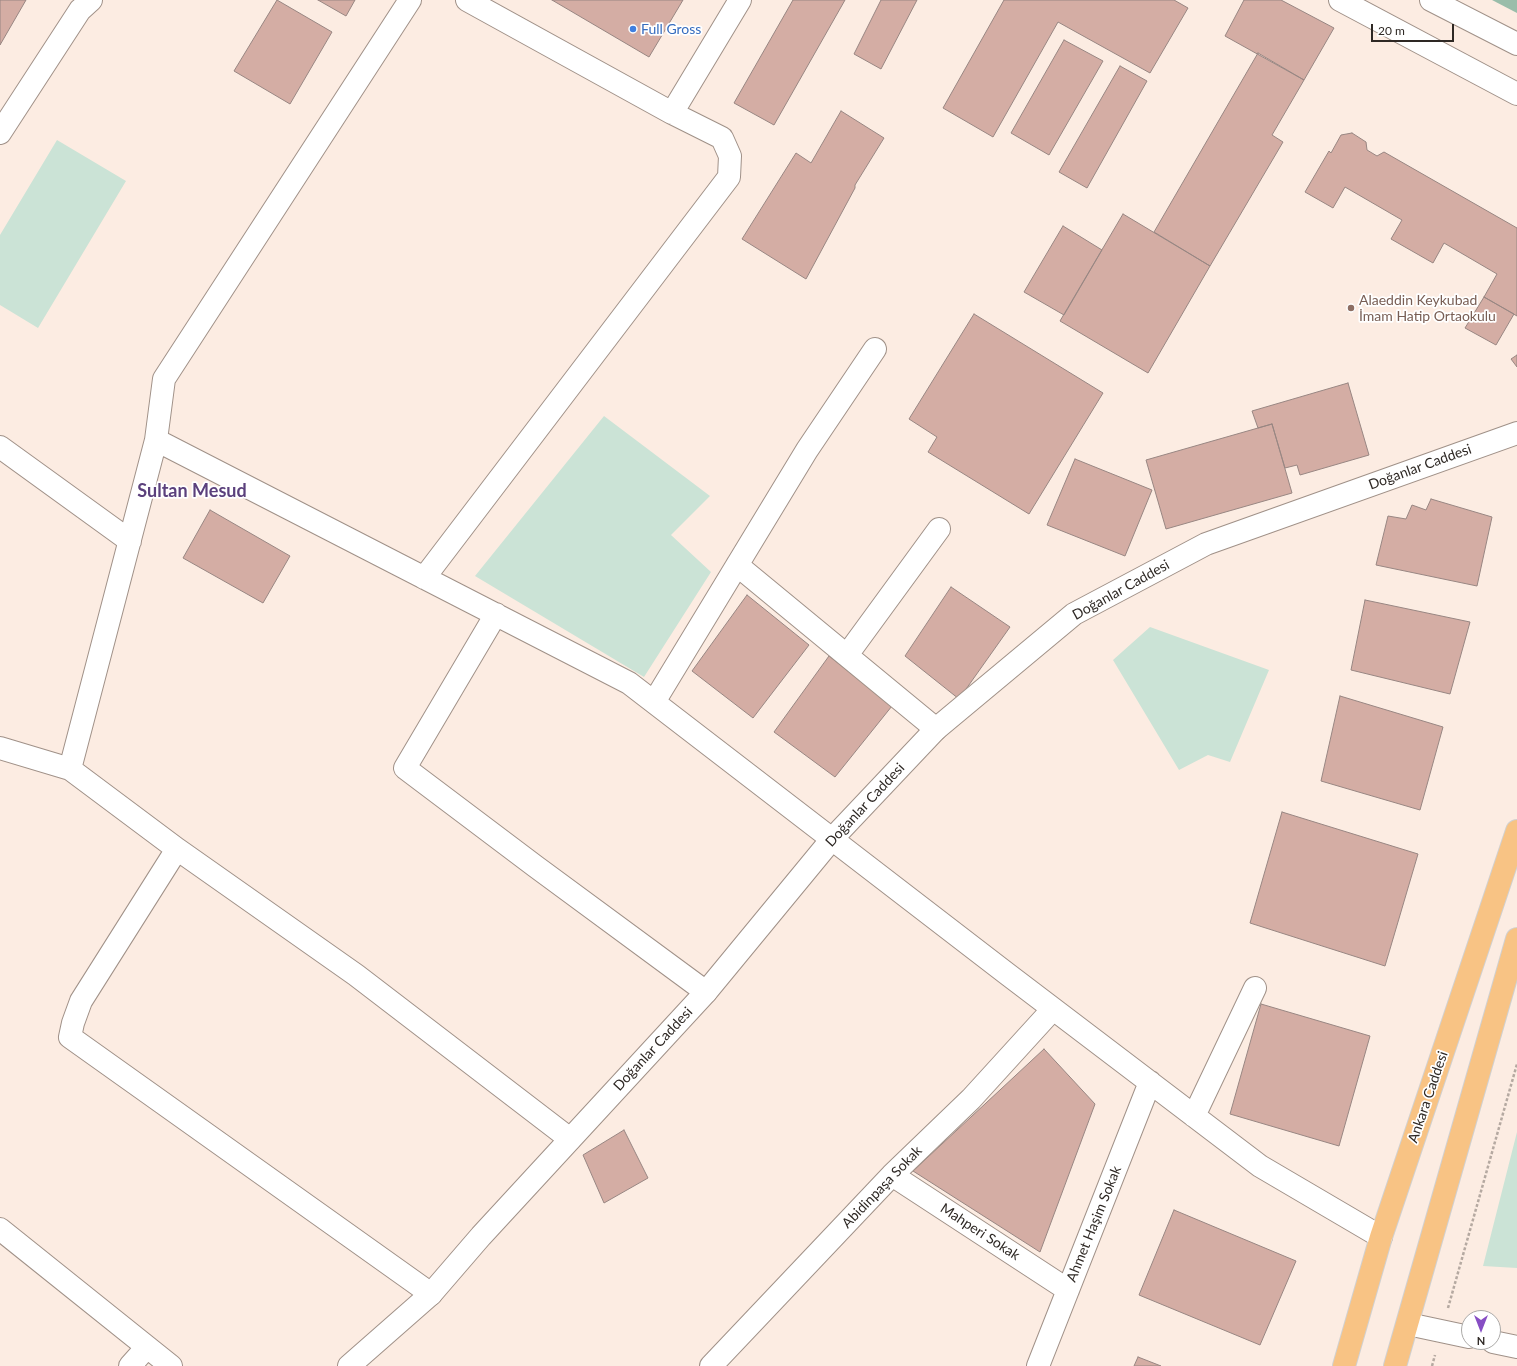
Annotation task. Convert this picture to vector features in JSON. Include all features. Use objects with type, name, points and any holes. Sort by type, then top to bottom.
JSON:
[{"type":"main road","name":"Ankara Caddesi","points":[[1344,1366],[1381,1237],[1517,831]]},
{"type":"main road","points":[[1395,1366],[1517,939]]},
{"type":"street","points":[[0,133],[80,10],[91,0]]},
{"type":"street","points":[[70,769],[156,440],[164,379],[410,0]]},
{"type":"street","points":[[424,578],[729,177],[730,156],[722,138],[672,113],[467,0]]},
{"type":"street","points":[[672,113],[740,0]]},
{"type":"street","points":[[1340,0],[1517,94]]},
{"type":"street","points":[[1431,0],[1517,44]]},
{"type":"street","points":[[654,702],[807,450],[874,349]]},
{"type":"street","name":"Doğanlar Caddesi","points":[[349,1366],[431,1294],[481,1236],[706,992],[832,839],[936,729],[1074,614],[1206,544],[1517,433]]},
{"type":"street","points":[[156,440],[629,683],[1260,1166],[1381,1237]]},
{"type":"street","points":[[0,447],[130,541]]},
{"type":"street","points":[[847,655],[939,529]]},
{"type":"street","points":[[737,565],[936,729]]},
{"type":"street","points":[[496,614],[405,768],[706,992]]},
{"type":"street","points":[[0,748],[70,769],[177,849],[356,975],[570,1139]]},
{"type":"street","points":[[177,849],[81,1001],[70,1036],[431,1294]]},
{"type":"street","points":[[1194,1116],[1255,988]]},
{"type":"street","name":"Abidinpaşa Sokak","points":[[711,1366],[892,1175],[970,1099],[1053,1009]]},
{"type":"street","name":"Ahmet Haşim Sokak","points":[[1038,1366],[1150,1082]]},
{"type":"street","name":"Mahperi Sokak","points":[[892,1175],[1068,1290]]},
{"type":"street","points":[[0,1229],[171,1366]]},
{"type":"street","points":[[1408,1324],[1461,1335]]},
{"type":"street","points":[[1501,1344],[1517,1347]]},
{"type":"street","points":[[130,1366],[147,1347]]},
{"type":"path","points":[[1432,1366],[1517,1064]]},
{"type":"green space","points":[[1492,0],[1517,0],[1517,13]]},
{"type":"green space","points":[[57,140],[126,181],[38,328],[0,305],[0,235]]},
{"type":"green space","points":[[604,416],[710,496],[671,535],[711,572],[644,677],[475,576]]},
{"type":"green space","points":[[1150,627],[1269,670],[1230,762],[1208,755],[1179,770],[1113,660]]},
{"type":"green space","points":[[1517,1132],[1517,1268],[1483,1266]]},
{"type":"building","points":[[0,0],[26,0],[0,45]]},
{"type":"building","points":[[277,0],[332,32],[290,104],[234,71]]},
{"type":"building","points":[[318,0],[355,0],[346,16]]},
{"type":"building","name":"Full Gross","points":[[552,0],[683,0],[649,57]]},
{"type":"building","points":[[793,0],[845,0],[774,125],[734,103]]},
{"type":"building","points":[[881,0],[917,0],[881,69],[854,54]]},
{"type":"building","points":[[1004,0],[1174,0],[1188,8],[1150,73],[1058,22],[993,137],[943,108]]},
{"type":"building","points":[[1244,0],[1281,0],[1334,28],[1304,80],[1225,36]]},
{"type":"building","points":[[1064,40],[1103,61],[1049,155],[1011,133]]},
{"type":"building","points":[[1258,53],[1304,80],[1272,135],[1283,142],[1210,266],[1154,232]]},
{"type":"building","points":[[1120,66],[1147,81],[1087,188],[1059,172]]},
{"type":"building","points":[[841,111],[884,138],[855,185],[855,188],[806,279],[742,239],[796,153],[811,163]]},
{"type":"building","points":[[1352,133],[1366,142],[1367,150],[1377,156],[1384,152],[1517,228],[1517,316],[1484,297],[1497,274],[1444,243],[1433,263],[1391,239],[1402,220],[1345,187],[1333,208],[1305,192],[1329,151],[1331,153],[1341,135]]},
{"type":"building","points":[[1123,214],[1210,266],[1148,373],[1060,321]]},
{"type":"building","points":[[1063,226],[1102,250],[1064,315],[1024,292]]},
{"type":"building","points":[[1484,297],[1514,314],[1496,345],[1465,328]]},
{"type":"building","points":[[974,314],[1103,393],[1029,514],[928,452],[937,437],[909,419]]},
{"type":"building","points":[[1517,355],[1517,367],[1511,359]]},
{"type":"building","points":[[1348,383],[1369,455],[1300,475],[1297,465],[1285,468],[1272,424],[1258,428],[1252,411]]},
{"type":"building","points":[[1272,424],[1292,493],[1166,529],[1146,460]]},
{"type":"building","points":[[1075,459],[1152,490],[1125,556],[1047,525]]},
{"type":"building","points":[[1431,499],[1492,517],[1477,586],[1376,565],[1388,516],[1406,519],[1412,505],[1426,510]]},
{"type":"building","points":[[210,510],[290,556],[263,603],[183,558]]},
{"type":"building","points":[[951,587],[1010,627],[959,699],[905,656]]},
{"type":"building","points":[[747,595],[809,645],[753,718],[692,671]]},
{"type":"building","points":[[1365,600],[1470,622],[1450,694],[1351,670]]},
{"type":"building","points":[[829,656],[892,706],[835,777],[774,732]]},
{"type":"building","points":[[1340,696],[1443,727],[1420,810],[1321,781]]},
{"type":"building","points":[[1282,812],[1418,854],[1385,966],[1250,923]]},
{"type":"building","points":[[1261,1004],[1370,1036],[1339,1146],[1230,1114]]},
{"type":"building","points":[[1044,1049],[1095,1104],[1040,1252],[913,1171]]},
{"type":"building","points":[[624,1130],[648,1178],[604,1203],[583,1155]]},
{"type":"building","points":[[1174,1210],[1296,1261],[1260,1345],[1139,1295]]},
{"type":"building","points":[[1138,1357],[1161,1366],[1134,1366]]},
{"type":"place","name":"Full Gross","points":[[633,29]]},
{"type":"place","name":"Alaeddin Keykubad İmam Hatip Ortaokulu","points":[[1351,308]]},
{"type":"district","name":"Sultan Mesud","points":[[192,491]]}]
